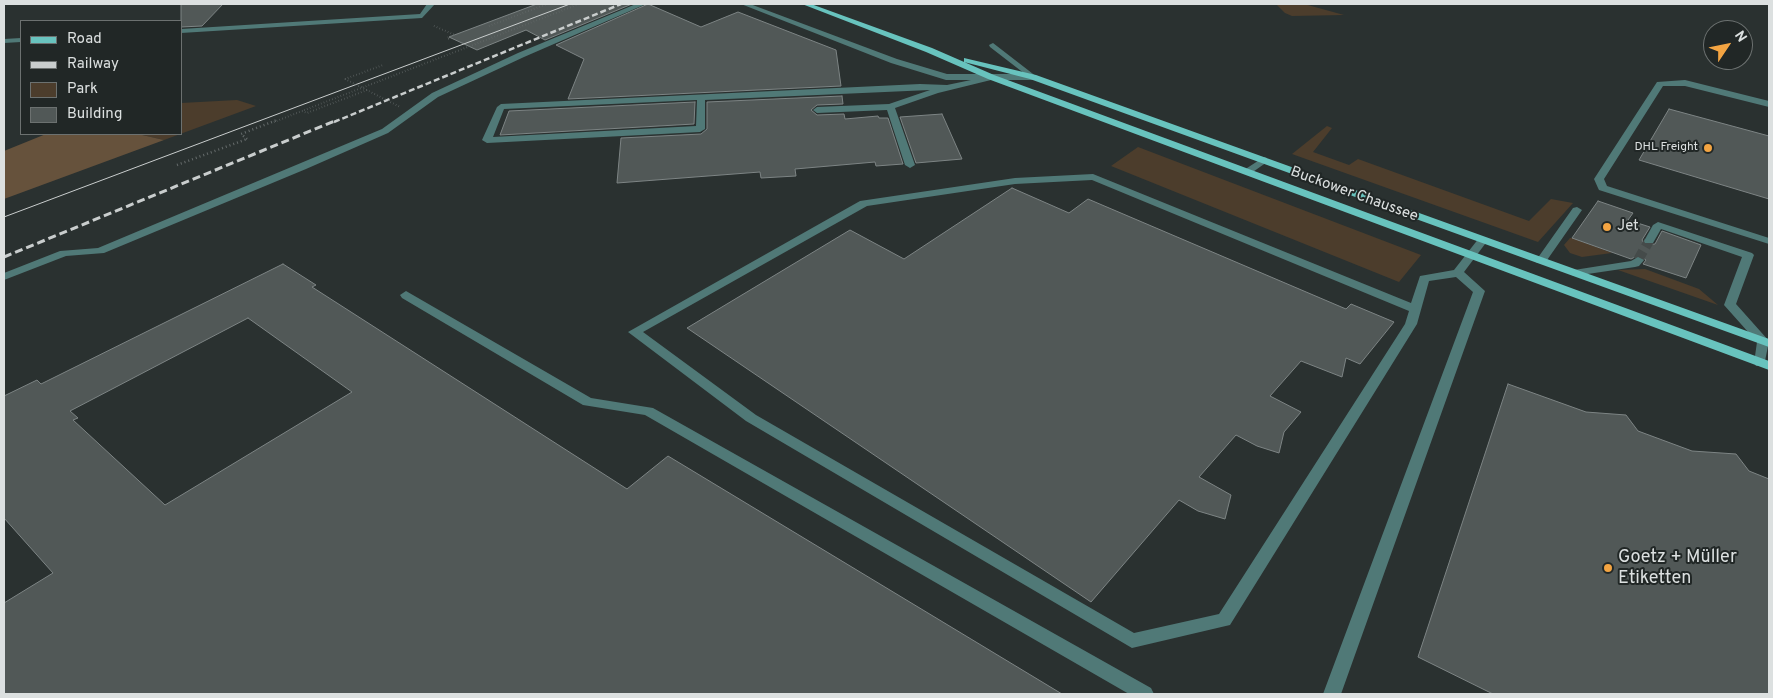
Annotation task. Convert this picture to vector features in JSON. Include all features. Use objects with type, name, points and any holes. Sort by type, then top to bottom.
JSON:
[{"type":"main road","name":"Buckower Chaussee","points":[[805,4],[929,50],[991,77],[1765,365]]},
{"type":"main road","name":"Buckower Chaussee","points":[[929,50],[1033,77],[1766,342]]},
{"type":"lane","points":[[182,31],[422,16],[431,4]]},
{"type":"lane","points":[[4,277],[64,253],[100,250],[302,167],[385,131],[435,95],[522,55],[642,4]]},
{"type":"lane","points":[[744,4],[894,60],[946,77],[1033,77]]},
{"type":"lane","points":[[4,41],[20,40]]},
{"type":"lane","points":[[993,45],[1033,77]]},
{"type":"lane","points":[[817,110],[890,107],[947,88],[991,77]]},
{"type":"lane","points":[[1769,104],[1684,83],[1660,84],[1599,179],[1603,188],[1769,242]]},
{"type":"lane","points":[[701,98],[700,130],[487,140],[501,107],[701,98],[947,88]]},
{"type":"lane","points":[[890,107],[910,165]]},
{"type":"lane","points":[[1247,172],[1264,160]]},
{"type":"lane","points":[[1415,309],[1093,177],[1015,181],[864,203],[634,332],[751,418],[1132,641],[1224,620],[1411,324],[1424,278],[1458,273],[1483,240]]},
{"type":"lane","points":[[1541,260],[1577,210]]},
{"type":"lane","points":[[1649,241],[1658,225],[1748,255],[1730,305],[1766,342],[1765,365]]},
{"type":"lane","points":[[1574,273],[1635,264],[1638,260]]},
{"type":"lane","points":[[1332,694],[1479,291],[1458,273]]},
{"type":"lane","points":[[406,296],[588,402],[648,411],[1145,694]]},
{"type":"path","points":[[488,26],[547,4]]},
{"type":"path","points":[[177,165],[247,139],[241,134],[579,4]]},
{"type":"path","points":[[438,19],[434,26],[455,35],[447,38],[451,40]]},
{"type":"path","points":[[379,63],[386,67]]},
{"type":"path","points":[[383,65],[345,79],[400,107]]},
{"type":"path","points":[[302,111],[307,113],[367,90]]},
{"type":"green space","points":[[1276,4],[1304,4],[1344,15],[1292,16],[1285,13]]},
{"type":"green space","points":[[237,100],[256,106],[182,134],[182,103]]},
{"type":"green space","points":[[1327,126],[1332,128],[1313,152],[1349,165],[1358,159],[1529,221],[1551,199],[1573,203],[1538,242],[1292,154]]},
{"type":"green space","points":[[142,135],[177,135],[164,140]]},
{"type":"green space","points":[[1138,147],[1421,255],[1399,282],[1111,166]]},
{"type":"green space","points":[[1570,238],[1612,253],[1582,257],[1570,253],[1564,245]]},
{"type":"green space","points":[[1645,269],[1699,289],[1718,305],[1618,270]]},
{"type":"shaded area","points":[[44,135],[142,135],[164,140],[4,199],[4,151]]},
{"type":"building","points":[[181,4],[223,4],[202,26],[182,27]]},
{"type":"building","points":[[537,4],[632,4],[545,40],[526,30],[477,50],[449,37]]},
{"type":"building","points":[[648,4],[701,27],[738,12],[836,50],[841,86],[568,99],[584,59],[556,45]]},
{"type":"building","points":[[842,96],[843,104],[817,105],[811,110],[817,115],[844,114],[845,119],[878,116],[879,118],[888,118],[903,164],[876,166],[875,162],[795,169],[796,176],[761,178],[760,172],[617,183],[621,138],[701,134],[707,129],[707,102]]},
{"type":"building","points":[[695,102],[694,124],[500,135],[509,111]]},
{"type":"building","name":"DHL Freight","points":[[1669,109],[1769,136],[1769,199],[1639,160]]},
{"type":"building","points":[[942,114],[962,159],[916,163],[900,117]]},
{"type":"building","points":[[1012,188],[1069,213],[1088,199],[1346,309],[1351,304],[1394,322],[1360,364],[1346,358],[1342,377],[1301,361],[1270,396],[1301,412],[1284,432],[1279,453],[1257,446],[1236,435],[1199,477],[1231,495],[1225,519],[1198,511],[1179,500],[1091,602],[687,328],[850,230],[904,259]]},
{"type":"building","points":[[1598,201],[1633,213],[1628,220],[1650,227],[1642,240],[1645,245],[1655,244],[1662,231],[1701,245],[1686,278],[1643,264],[1646,260],[1639,255],[1631,259],[1572,238]]},
{"type":"building","points":[[283,264],[316,285],[312,287],[627,489],[668,456],[1062,694],[4,694],[4,603],[53,573],[4,518],[4,396],[37,380],[41,384]],"holes":[[[248,318],[352,392],[165,505],[73,420],[78,418],[70,411]]]},
{"type":"building","name":"Goetz + Müller Etiketten","points":[[1508,384],[1586,412],[1626,415],[1638,431],[1692,451],[1736,454],[1749,471],[1769,479],[1769,694],[1493,694],[1418,657]]},
{"type":"tunnel","points":[[1638,260],[1649,241]]},
{"type":"tram line","points":[[4,217],[570,4]]},
{"type":"railway","points":[[334,122],[621,4]]},
{"type":"railway","points":[[4,257],[337,120]]},
{"type":"place","name":"DHL Freight","points":[[1708,148]]},
{"type":"place","name":"Jet","points":[[1607,227]]},
{"type":"place","name":"Goetz + Müller Etiketten","points":[[1608,568]]}]
